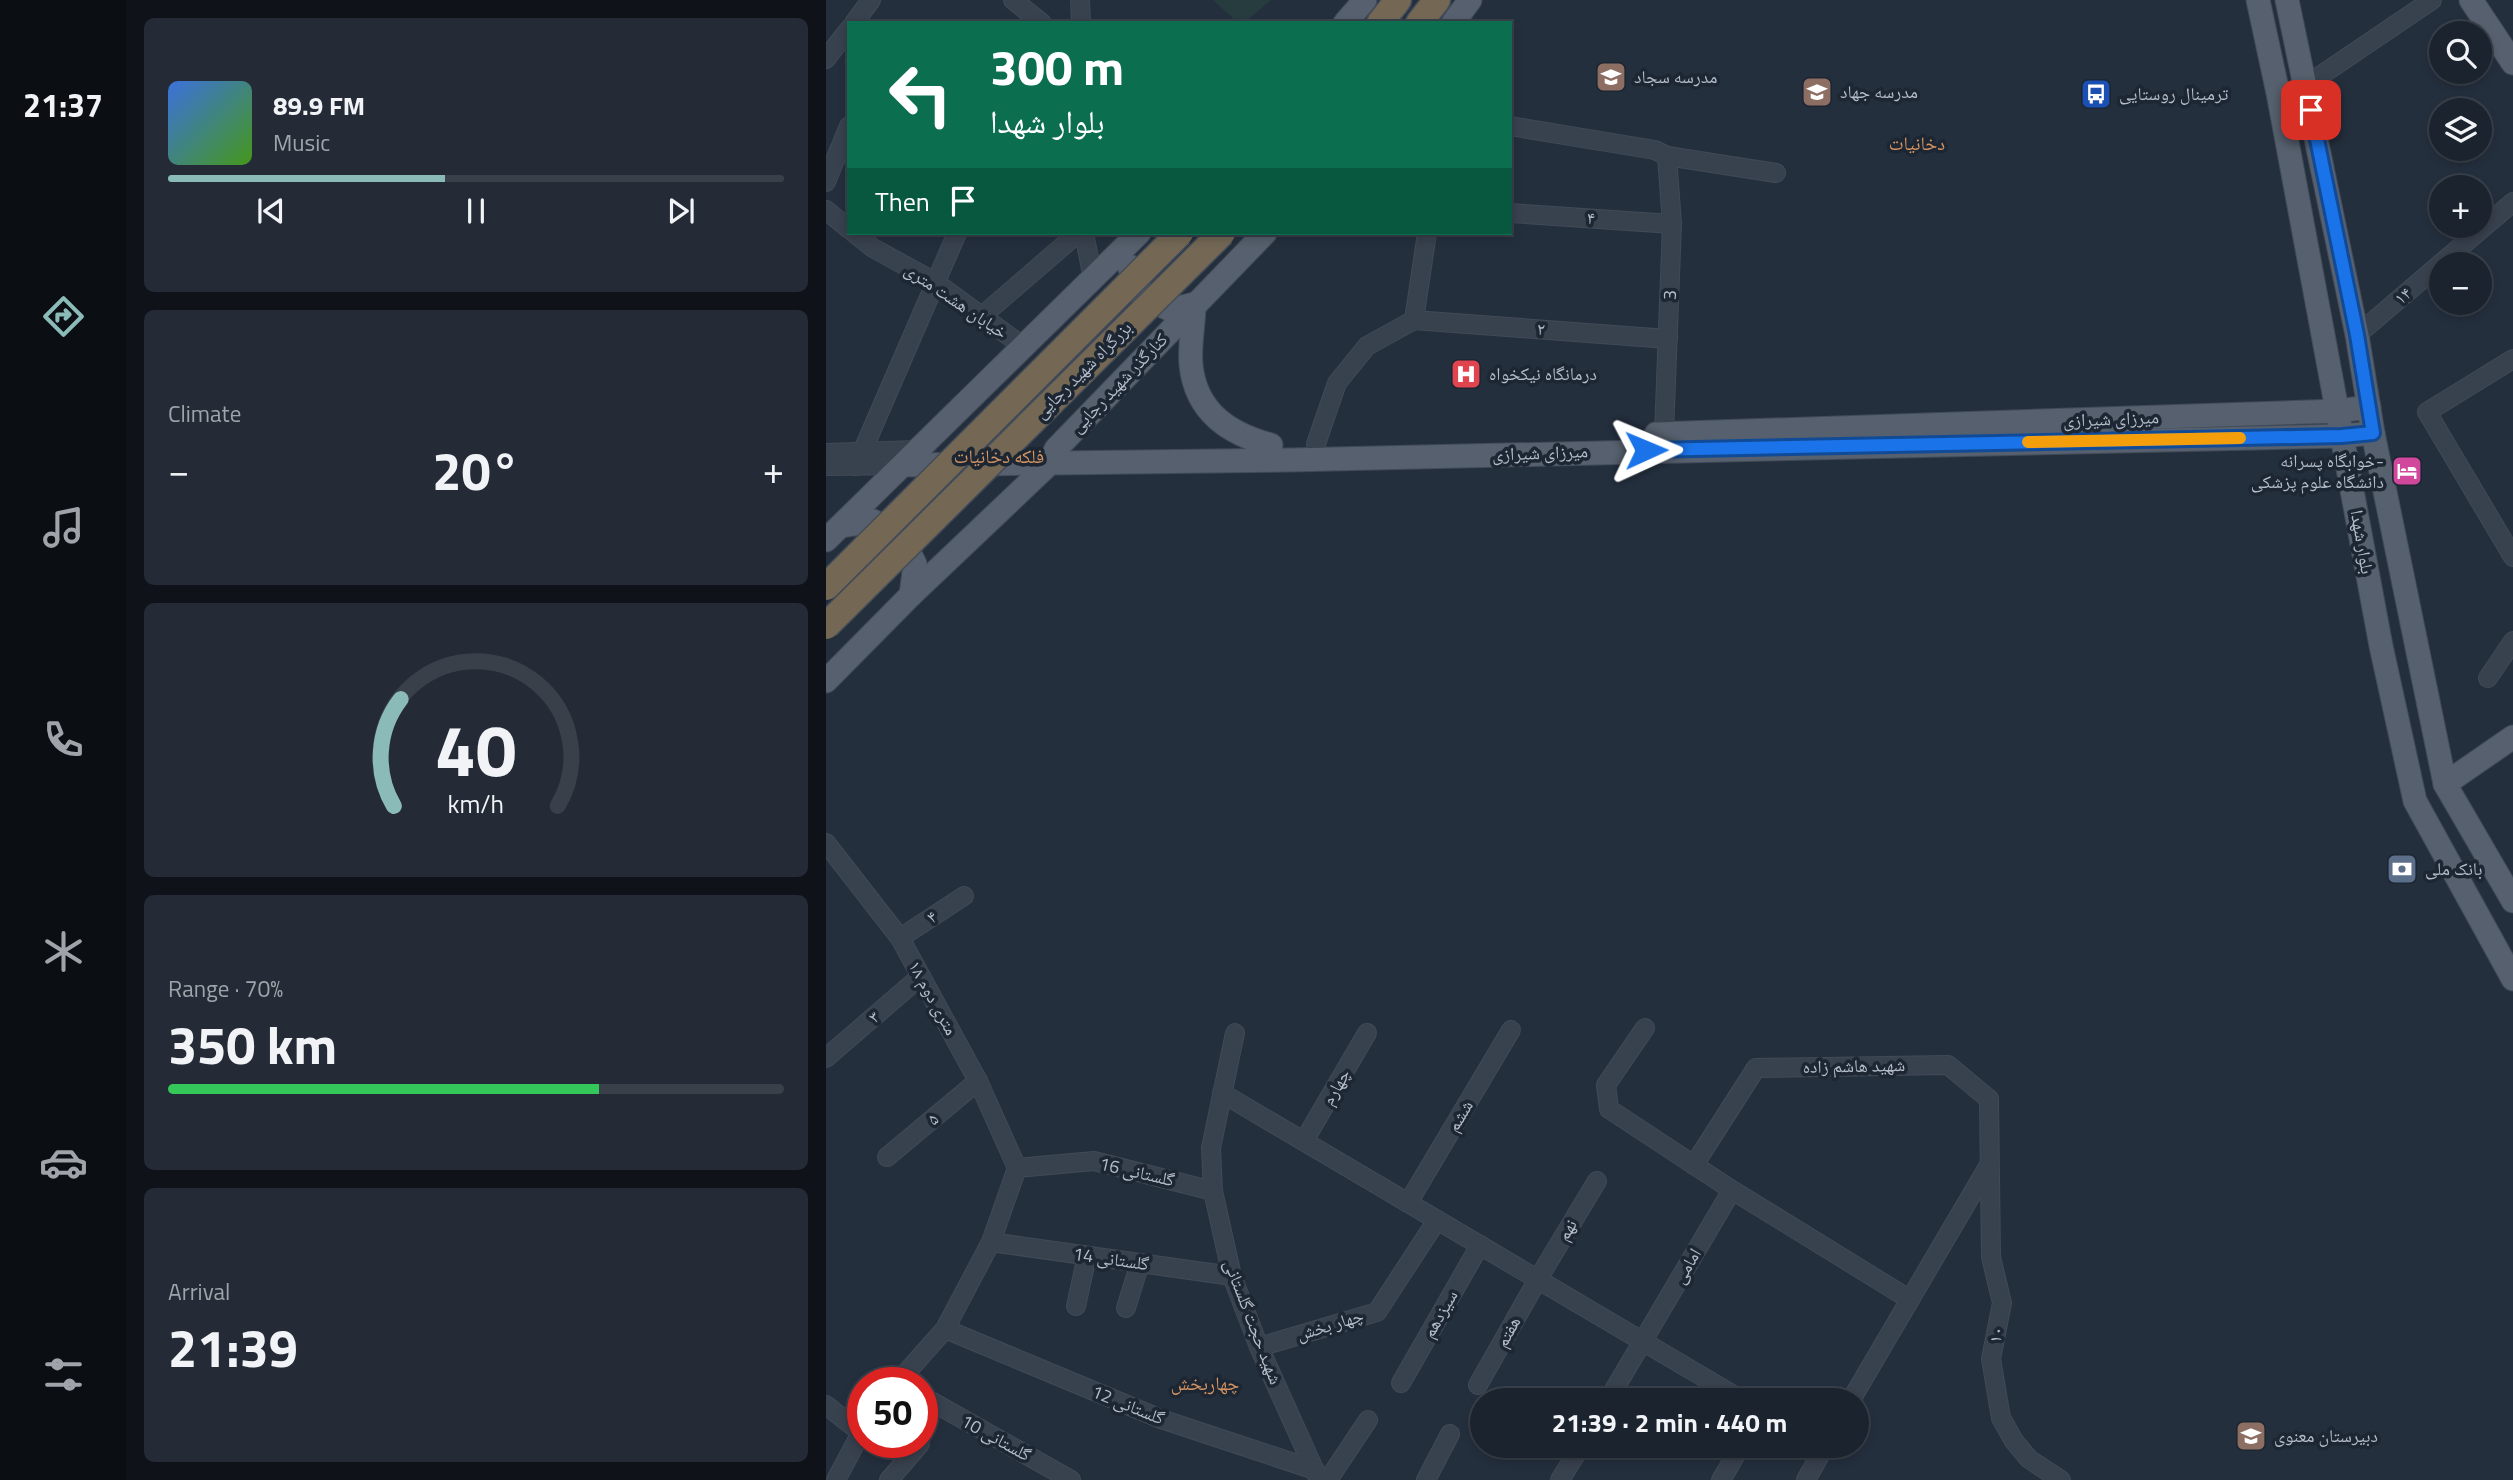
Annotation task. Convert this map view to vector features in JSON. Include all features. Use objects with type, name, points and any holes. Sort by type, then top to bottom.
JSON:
[{"type":"highway","points":[[1382,21],[1398,0]]},
{"type":"highway","points":[[1421,21],[1437,0]]},
{"type":"highway","name":"بزرگراه شهید رجایی","points":[[826,587],[1178,235]]},
{"type":"highway","name":"بزرگراه شهید رجایی","points":[[826,626],[1220,235]]},
{"type":"main road","points":[[1347,21],[1365,0]]},
{"type":"main road","points":[[1454,21],[1470,0]]},
{"type":"main road","name":"بلوار شهدا","points":[[2258,0],[2381,646],[2415,801],[2513,979]]},
{"type":"main road","name":"بلوار شهدا","points":[[2287,0],[2357,335],[2373,433],[2445,784],[2513,901]]},
{"type":"main road","points":[[2471,0],[2513,63]]},
{"type":"main road","points":[[834,533],[1137,235]]},
{"type":"main road","points":[[1137,235],[1128,269],[1143,297],[1171,310],[1194,304],[1191,365],[1199,394],[1216,420],[1242,437],[1271,445]]},
{"type":"main road","name":"کنارگذر شهید رجایی","points":[[826,681],[1052,456],[1194,304],[1263,235]]},
{"type":"main road","name":"میرزای شیرازی","points":[[1052,456],[1271,445],[2338,411],[2370,407]]},
{"type":"main road","name":"میرزای شیرازی","points":[[911,458],[2342,436],[2373,433]]},
{"type":"main road","points":[[834,533],[873,521],[901,536],[915,564],[911,595]]},
{"type":"main road","points":[[2381,646],[2416,636]]},
{"type":"main road","points":[[2445,784],[2513,737]]},
{"type":"street","points":[[855,21],[871,0]]},
{"type":"street","points":[[1013,0],[1039,21]]},
{"type":"street","points":[[1080,0],[1081,21]]},
{"type":"street","points":[[2305,86],[2432,0]]},
{"type":"street","points":[[826,59],[847,32]]},
{"type":"street","points":[[1512,127],[1776,173]]},
{"type":"street","points":[[826,182],[847,131]]},
{"type":"street","name":"3","points":[[1664,434],[1672,224],[1667,156]]},
{"type":"street","name":"۱۴","points":[[2357,335],[2513,202]]},
{"type":"street","points":[[826,210],[847,227]]},
{"type":"street","name":"۴","points":[[1512,213],[1672,224]]},
{"type":"street","name":"خیابان هشت متری","points":[[857,235],[873,248],[935,282],[1024,347]]},
{"type":"street","points":[[860,458],[956,235]]},
{"type":"street","points":[[982,316],[1077,235]]},
{"type":"street","points":[[1084,235],[1093,279]]},
{"type":"street","points":[[1316,444],[1337,383],[1367,346],[1414,320],[1427,235]]},
{"type":"street","name":"۲","points":[[1414,320],[1668,339]]},
{"type":"street","points":[[2513,359],[2427,412],[2513,556]]},
{"type":"street","points":[[826,453],[860,458],[911,458]]},
{"type":"street","points":[[826,466],[860,458]]},
{"type":"street","points":[[2488,678],[2513,641]]},
{"type":"street","name":"۱۸ متری دوم","points":[[826,843],[900,939],[978,1081],[1017,1168]]},
{"type":"street","name":"۴","points":[[900,939],[964,896]]},
{"type":"street","name":"۳","points":[[826,1058],[921,976]]},
{"type":"street","points":[[1645,1028],[1606,1085],[1609,1109],[1732,1190],[1909,1299]]},
{"type":"street","name":"ششم","points":[[1408,1203],[1511,1030]]},
{"type":"street","name":"شهید حجت گلستانی","points":[[1235,1033],[1212,1148],[1213,1191],[1231,1276],[1259,1347],[1320,1477]]},
{"type":"street","name":"چهارم","points":[[1304,1141],[1367,1033]]},
{"type":"street","name":"شهید هاشم زاده","points":[[1694,1165],[1756,1068],[1948,1065],[1989,1099],[1989,1165]]},
{"type":"street","name":"۵","points":[[887,1157],[978,1081]]},
{"type":"street","points":[[1222,1093],[1722,1388]]},
{"type":"street","name":"گلستانی 16","points":[[1017,1168],[1094,1161],[1213,1191]]},
{"type":"street","points":[[1858,1388],[1989,1165]]},
{"type":"street","name":"۱۰","points":[[1989,1165],[1991,1257],[2002,1303],[1991,1359],[2001,1418],[2029,1459],[2061,1480]]},
{"type":"street","points":[[911,1367],[945,1329],[991,1242],[1017,1168]]},
{"type":"street","name":"نهم","points":[[1538,1279],[1597,1181]]},
{"type":"street","name":"امامی","points":[[1615,1388],[1732,1190]]},
{"type":"street","name":"چهار بخش","points":[[1259,1347],[1377,1311],[1437,1220]]},
{"type":"street","name":"گلستانی 14","points":[[991,1242],[1231,1276]]},
{"type":"street","name":"سیزدهم","points":[[1401,1383],[1480,1245]]},
{"type":"street","points":[[1076,1306],[1087,1256]]},
{"type":"street","points":[[1126,1308],[1140,1264]]},
{"type":"street","name":"هفتم","points":[[1478,1385],[1538,1279]]},
{"type":"street","name":"گلستانی 12","points":[[945,1329],[1161,1419],[1320,1477]]},
{"type":"street","points":[[826,1405],[847,1421]]},
{"type":"street","name":"گلستانی 10","points":[[938,1405],[1071,1480]]},
{"type":"street","points":[[1320,1477],[1368,1420]]},
{"type":"street","points":[[1426,1480],[1450,1434]]},
{"type":"street","points":[[842,1478],[850,1458]]},
{"type":"street","points":[[890,1480],[908,1458]]},
{"type":"street","points":[[1560,1480],[1574,1458]]},
{"type":"street","points":[[1721,1480],[1734,1458]]},
{"type":"street","points":[[1806,1480],[1816,1458]]},
{"type":"green space","points":[[1213,0],[1271,0],[1246,21],[1236,21]]},
{"type":"slow traffic","points":[[2028,442],[2240,438]]},
{"type":"place","name":"مدرسه سجاد","points":[[1611,77]]},
{"type":"place","name":"مدرسه جهاد","points":[[1817,92]]},
{"type":"place","name":"ترمینال روستایی","points":[[2096,94]]},
{"type":"place","name":"درمانگاه نیکخواه","points":[[1466,374]]},
{"type":"place","name":"خوابگاە پسرانە- دانشگاە علوم پزشکی","points":[[2407,471]]},
{"type":"place","name":"بانک ملی","points":[[2402,869]]},
{"type":"place","name":"دبیرستان معنوی","points":[[2251,1436]]},
{"type":"district","name":"دخانیات","points":[[1917,143]]},
{"type":"district","name":"فلکه دخانیات","points":[[999,456]]},
{"type":"district","name":"چهاربخش","points":[[1205,1383]]},
{"type":"route","points":[[1646,450],[2342,436],[2373,433],[2357,335],[2311,110]]}]
